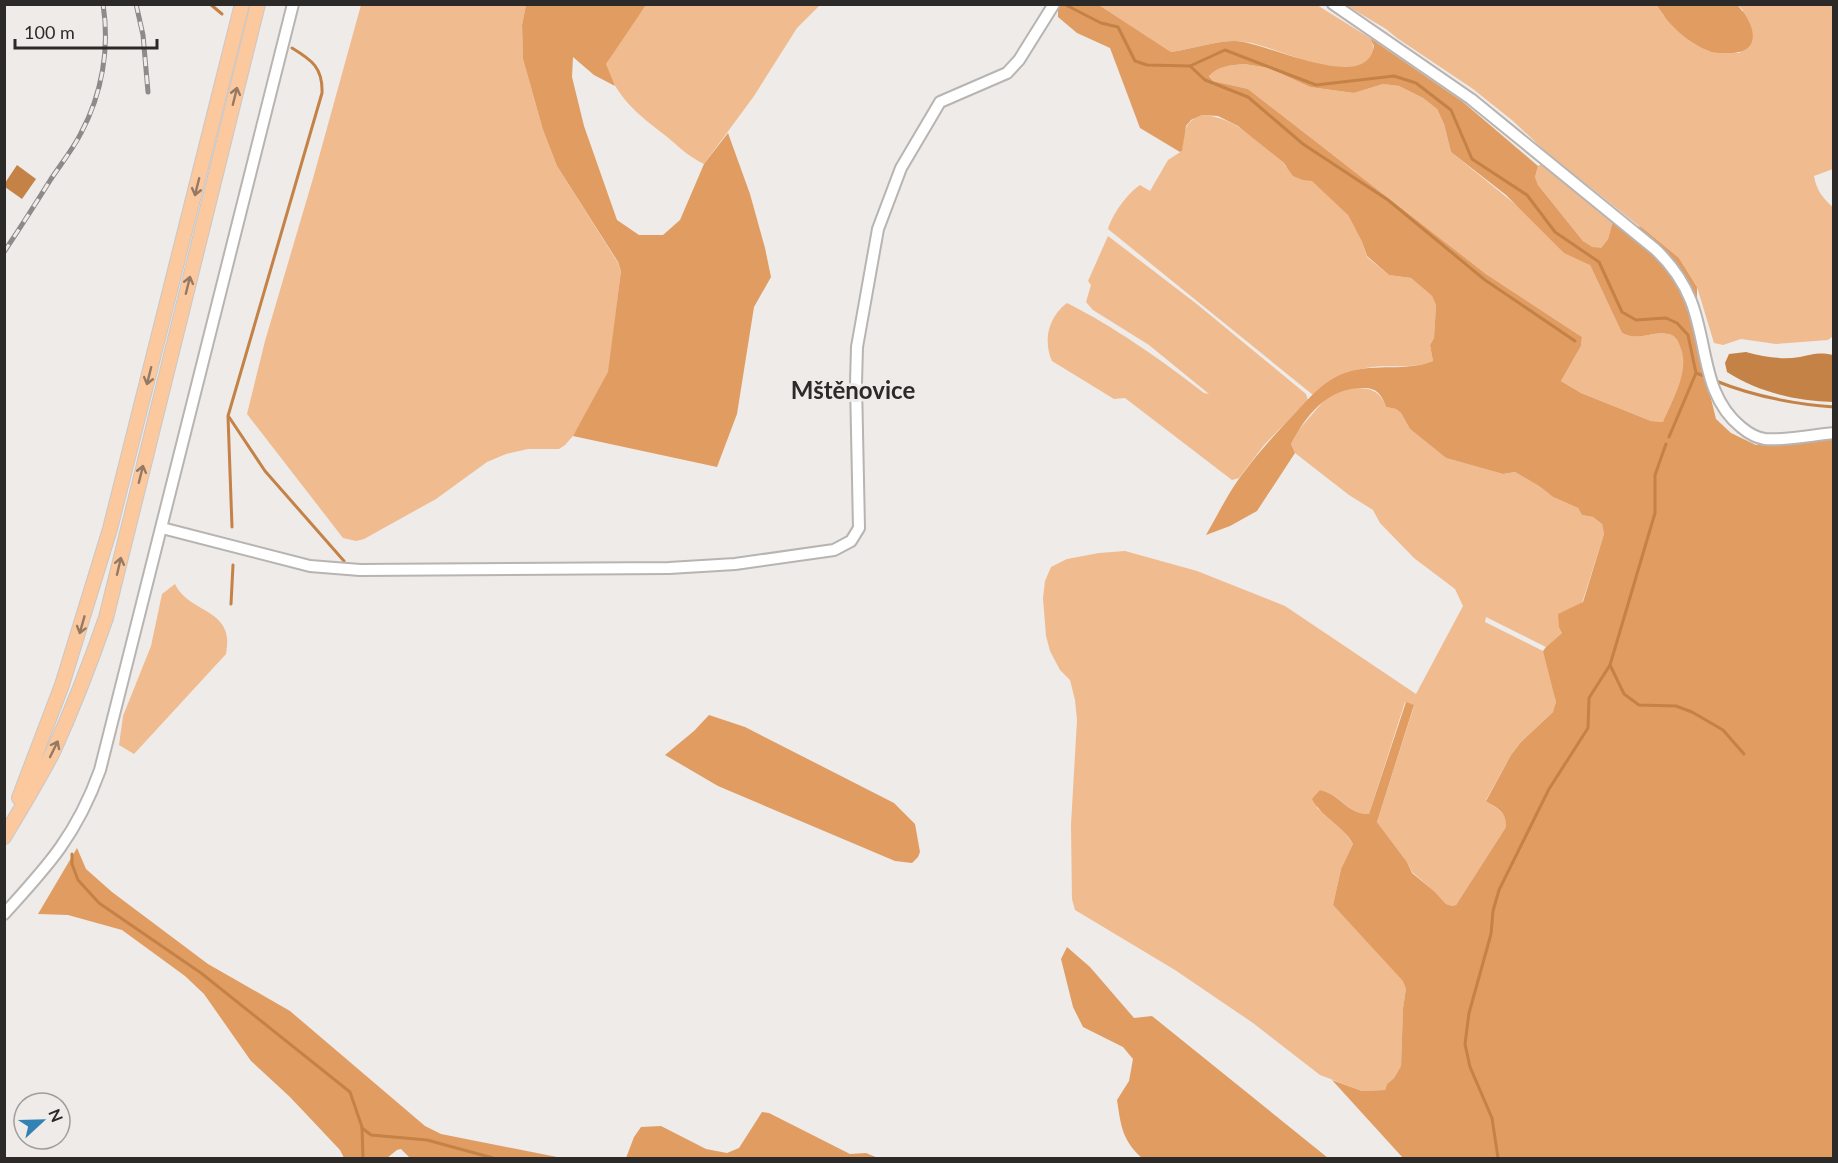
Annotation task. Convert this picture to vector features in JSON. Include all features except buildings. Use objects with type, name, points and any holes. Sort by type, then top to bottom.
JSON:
[{"type":"highway","points":[[4,835],[49,725],[80,632],[106,540],[242,4]]},
{"type":"highway","points":[[4,835],[37,782],[59,737],[88,669],[106,618],[258,4]]},
{"type":"street","points":[[4,915],[60,851],[87,806],[106,749],[293,4]]},
{"type":"street","points":[[1333,4],[1471,99],[1655,249],[1670,264],[1681,280],[1691,302],[1714,390],[1728,416],[1745,431],[1762,439],[1833,433]]},
{"type":"street","points":[[162,528],[310,566],[360,570],[669,568],[735,564],[834,550],[851,541],[859,528],[857,347],[878,229],[901,168],[940,102],[1008,73],[1019,60],[1052,8]]},
{"type":"shaded area","points":[[361,5],[526,5],[522,25],[523,59],[543,130],[557,166],[621,271],[608,378],[573,436],[565,445],[559,449],[528,449],[506,454],[487,462],[436,499],[364,539],[356,541],[343,538],[247,414],[265,341]]},
{"type":"shaded area","points":[[526,5],[646,5],[606,64],[615,86],[594,75],[573,57],[572,77],[584,126],[617,220],[639,235],[663,235],[680,220],[704,164],[728,133],[750,194],[771,277],[754,307],[737,414],[717,467],[573,436],[608,372],[621,271],[618,262],[557,166],[543,130],[523,59],[522,25]]},
{"type":"shaded area","points":[[646,5],[820,5],[797,28],[754,96],[704,164],[693,158],[638,113],[622,96],[610,76],[606,64]]},
{"type":"shaded area","points":[[1061,5],[1099,5],[1171,52],[1235,41],[1313,62],[1335,66],[1354,66],[1367,60],[1374,46],[1370,38],[1463,102],[1538,166],[1535,177],[1538,185],[1583,241],[1592,247],[1601,248],[1608,239],[1613,221],[1641,227],[1679,258],[1697,287],[1697,342],[1716,419],[1731,433],[1756,445],[1833,437],[1833,1158],[1403,1158],[1332,1080],[1362,1091],[1385,1090],[1401,1066],[1406,989],[1403,981],[1333,905],[1341,869],[1353,844],[1312,799],[1320,790],[1334,796],[1355,811],[1369,814],[1406,702],[1414,705],[1377,822],[1407,862],[1412,873],[1446,904],[1456,905],[1506,827],[1503,814],[1486,801],[1511,755],[1521,742],[1553,712],[1556,702],[1543,651],[1562,633],[1558,614],[1583,602],[1604,534],[1602,524],[1593,517],[1582,515],[1578,508],[1553,497],[1515,472],[1503,474],[1446,458],[1410,429],[1401,413],[1396,409],[1386,407],[1378,393],[1364,388],[1340,392],[1311,413],[1291,444],[1295,453],[1257,511],[1230,526],[1206,535],[1247,467],[1314,393],[1327,383],[1340,375],[1359,369],[1413,366],[1433,361],[1430,345],[1434,338],[1436,305],[1432,296],[1411,278],[1389,275],[1367,256],[1348,215],[1312,181],[1293,176],[1283,162],[1238,126],[1218,116],[1202,115],[1191,120],[1186,126],[1180,152],[1140,128],[1110,48],[1077,33],[1058,17],[1058,9]],"holes":[[[1235,65],[1269,68],[1310,87],[1354,93],[1383,84],[1399,86],[1423,98],[1437,109],[1444,124],[1451,152],[1506,195],[1564,253],[1590,265],[1622,333],[1634,336],[1662,333],[1673,335],[1677,340],[1683,355],[1682,375],[1663,422],[1651,421],[1581,393],[1561,381],[1581,346],[1582,337],[1486,274],[1248,89],[1213,81],[1209,76],[1220,68]]]},
{"type":"shaded area","points":[[1099,5],[1317,5],[1370,38],[1373,51],[1369,59],[1357,66],[1342,68],[1305,60],[1267,47],[1235,41],[1171,52]]},
{"type":"shaded area","points":[[1346,5],[1657,5],[1663,15],[1714,52],[1740,53],[1743,10],[1737,5],[1833,5],[1833,169],[1814,176],[1820,193],[1833,207],[1832,337],[1828,340],[1776,344],[1741,339],[1723,345],[1714,343],[1697,287],[1679,258],[1546,152],[1513,121],[1473,89],[1386,29]]},
{"type":"shaded area","points":[[1657,5],[1737,5],[1752,29],[1751,44],[1738,52],[1715,53],[1703,49],[1680,33]]},
{"type":"shaded area","points":[[1244,64],[1269,68],[1310,87],[1354,93],[1383,84],[1399,86],[1423,98],[1437,109],[1444,124],[1451,152],[1590,265],[1622,333],[1640,336],[1662,333],[1673,335],[1677,340],[1684,355],[1683,375],[1663,422],[1651,421],[1581,393],[1561,381],[1581,346],[1582,337],[1486,274],[1248,89],[1213,81],[1209,75],[1220,68]]},
{"type":"shaded area","points":[[1202,115],[1236,125],[1264,146],[1285,166],[1316,183],[1348,215],[1367,257],[1389,275],[1411,278],[1432,296],[1436,305],[1434,338],[1430,345],[1433,361],[1418,365],[1356,370],[1326,385],[1313,395],[1108,229],[1117,210],[1135,189],[1140,185],[1150,191],[1168,160],[1182,151],[1184,133],[1188,125]]},
{"type":"shaded area","points":[[1543,163],[1613,221],[1608,239],[1601,248],[1592,248],[1583,241],[1538,185],[1535,177],[1538,166]]},
{"type":"shaded area","points":[[17,165],[36,179],[22,199],[5,187],[5,183]]},
{"type":"shaded area","points":[[1108,236],[1198,305],[1306,394],[1308,400],[1264,445],[1239,478],[1232,480],[1125,398],[1114,399],[1052,361],[1048,345],[1049,330],[1055,315],[1067,303],[1120,333],[1204,393],[1209,394],[1149,345],[1093,310],[1086,302],[1091,285],[1088,281]]},
{"type":"shaded area","points":[[1746,352],[1779,358],[1833,355],[1833,402],[1805,400],[1778,394],[1751,385],[1727,372],[1725,363],[1729,354]]},
{"type":"shaded area","points":[[1347,388],[1376,392],[1386,407],[1396,409],[1401,413],[1410,429],[1446,458],[1503,474],[1515,472],[1553,497],[1578,508],[1582,515],[1593,517],[1602,524],[1604,534],[1582,603],[1559,614],[1562,633],[1546,647],[1486,617],[1485,622],[1543,651],[1548,663],[1556,702],[1553,712],[1521,742],[1511,755],[1486,800],[1503,814],[1506,827],[1456,905],[1446,904],[1412,872],[1377,822],[1414,706],[1405,702],[1369,814],[1355,811],[1328,792],[1320,790],[1317,808],[1342,829],[1353,844],[1341,869],[1333,905],[1404,981],[1406,989],[1401,1066],[1385,1090],[1362,1091],[1320,1075],[1253,1023],[1175,970],[1075,910],[1072,899],[1071,825],[1077,720],[1075,700],[1070,680],[1060,670],[1050,651],[1046,636],[1043,598],[1045,581],[1051,567],[1067,559],[1125,551],[1197,571],[1285,606],[1416,694],[1463,606],[1455,589],[1414,558],[1380,523],[1373,510],[1349,495],[1295,453],[1291,444],[1297,432],[1326,398]]},
{"type":"shaded area","points":[[175,584],[182,594],[210,613],[224,628],[227,639],[226,654],[134,754],[119,745],[123,716],[151,646],[162,594]]},
{"type":"shaded area","points":[[709,715],[745,727],[894,803],[915,824],[920,852],[918,857],[912,863],[895,861],[718,786],[665,755]]},
{"type":"shaded area","points":[[77,848],[86,869],[112,892],[208,964],[290,1011],[425,1126],[441,1134],[562,1158],[410,1158],[401,1149],[387,1158],[344,1158],[340,1150],[290,1097],[251,1061],[204,994],[185,976],[122,930],[68,915],[38,914]]},
{"type":"shaded area","points":[[1067,947],[1090,967],[1134,1018],[1152,1016],[1328,1158],[1142,1158],[1126,1139],[1117,1100],[1129,1081],[1133,1059],[1123,1047],[1083,1027],[1073,1007],[1061,959]]},
{"type":"shaded area","points":[[762,1112],[769,1113],[850,1154],[866,1153],[878,1158],[626,1158],[634,1137],[641,1127],[661,1126],[706,1149],[727,1153],[739,1148]]},
{"type":"waterway","points":[[210,4],[222,14]]},
{"type":"waterway","points":[[1064,4],[1101,23],[1118,27],[1135,61],[1147,65],[1190,66],[1225,50],[1316,85],[1394,76],[1416,83],[1451,110],[1472,159],[1527,195],[1555,232],[1599,262],[1622,312],[1636,320],[1666,318],[1677,323],[1688,335],[1696,373],[1707,377]]},
{"type":"waterway","points":[[232,527],[228,416],[322,93],[321,77],[315,66],[292,48]]},
{"type":"waterway","points":[[1190,66],[1205,80],[1248,97],[1303,144],[1388,200],[1485,280],[1575,341]]},
{"type":"waterway","points":[[1669,437],[1696,373]]},
{"type":"waterway","points":[[1716,381],[1774,398],[1834,407]]},
{"type":"waterway","points":[[229,417],[265,471],[344,561]]},
{"type":"waterway","points":[[1498,1158],[1492,1118],[1470,1067],[1465,1044],[1469,1013],[1491,934],[1493,911],[1499,890],[1549,789],[1588,728],[1589,698],[1610,665],[1655,513],[1655,475],[1666,444]]},
{"type":"waterway","points":[[231,604],[233,565]]},
{"type":"waterway","points":[[1610,665],[1624,694],[1639,705],[1676,706],[1692,712],[1723,730],[1744,754]]},
{"type":"waterway","points":[[72,854],[72,864],[78,880],[99,903],[201,973],[350,1092],[362,1127],[363,1158]]},
{"type":"waterway","points":[[362,1128],[371,1135],[427,1140],[493,1158]]},
{"type":"railway","points":[[4,252],[74,145],[94,103],[105,54],[103,4]]},
{"type":"railway","points":[[136,4],[143,35],[148,92]]},
{"type":"district","name":"Mštěnovice","points":[[853,391]]}]
